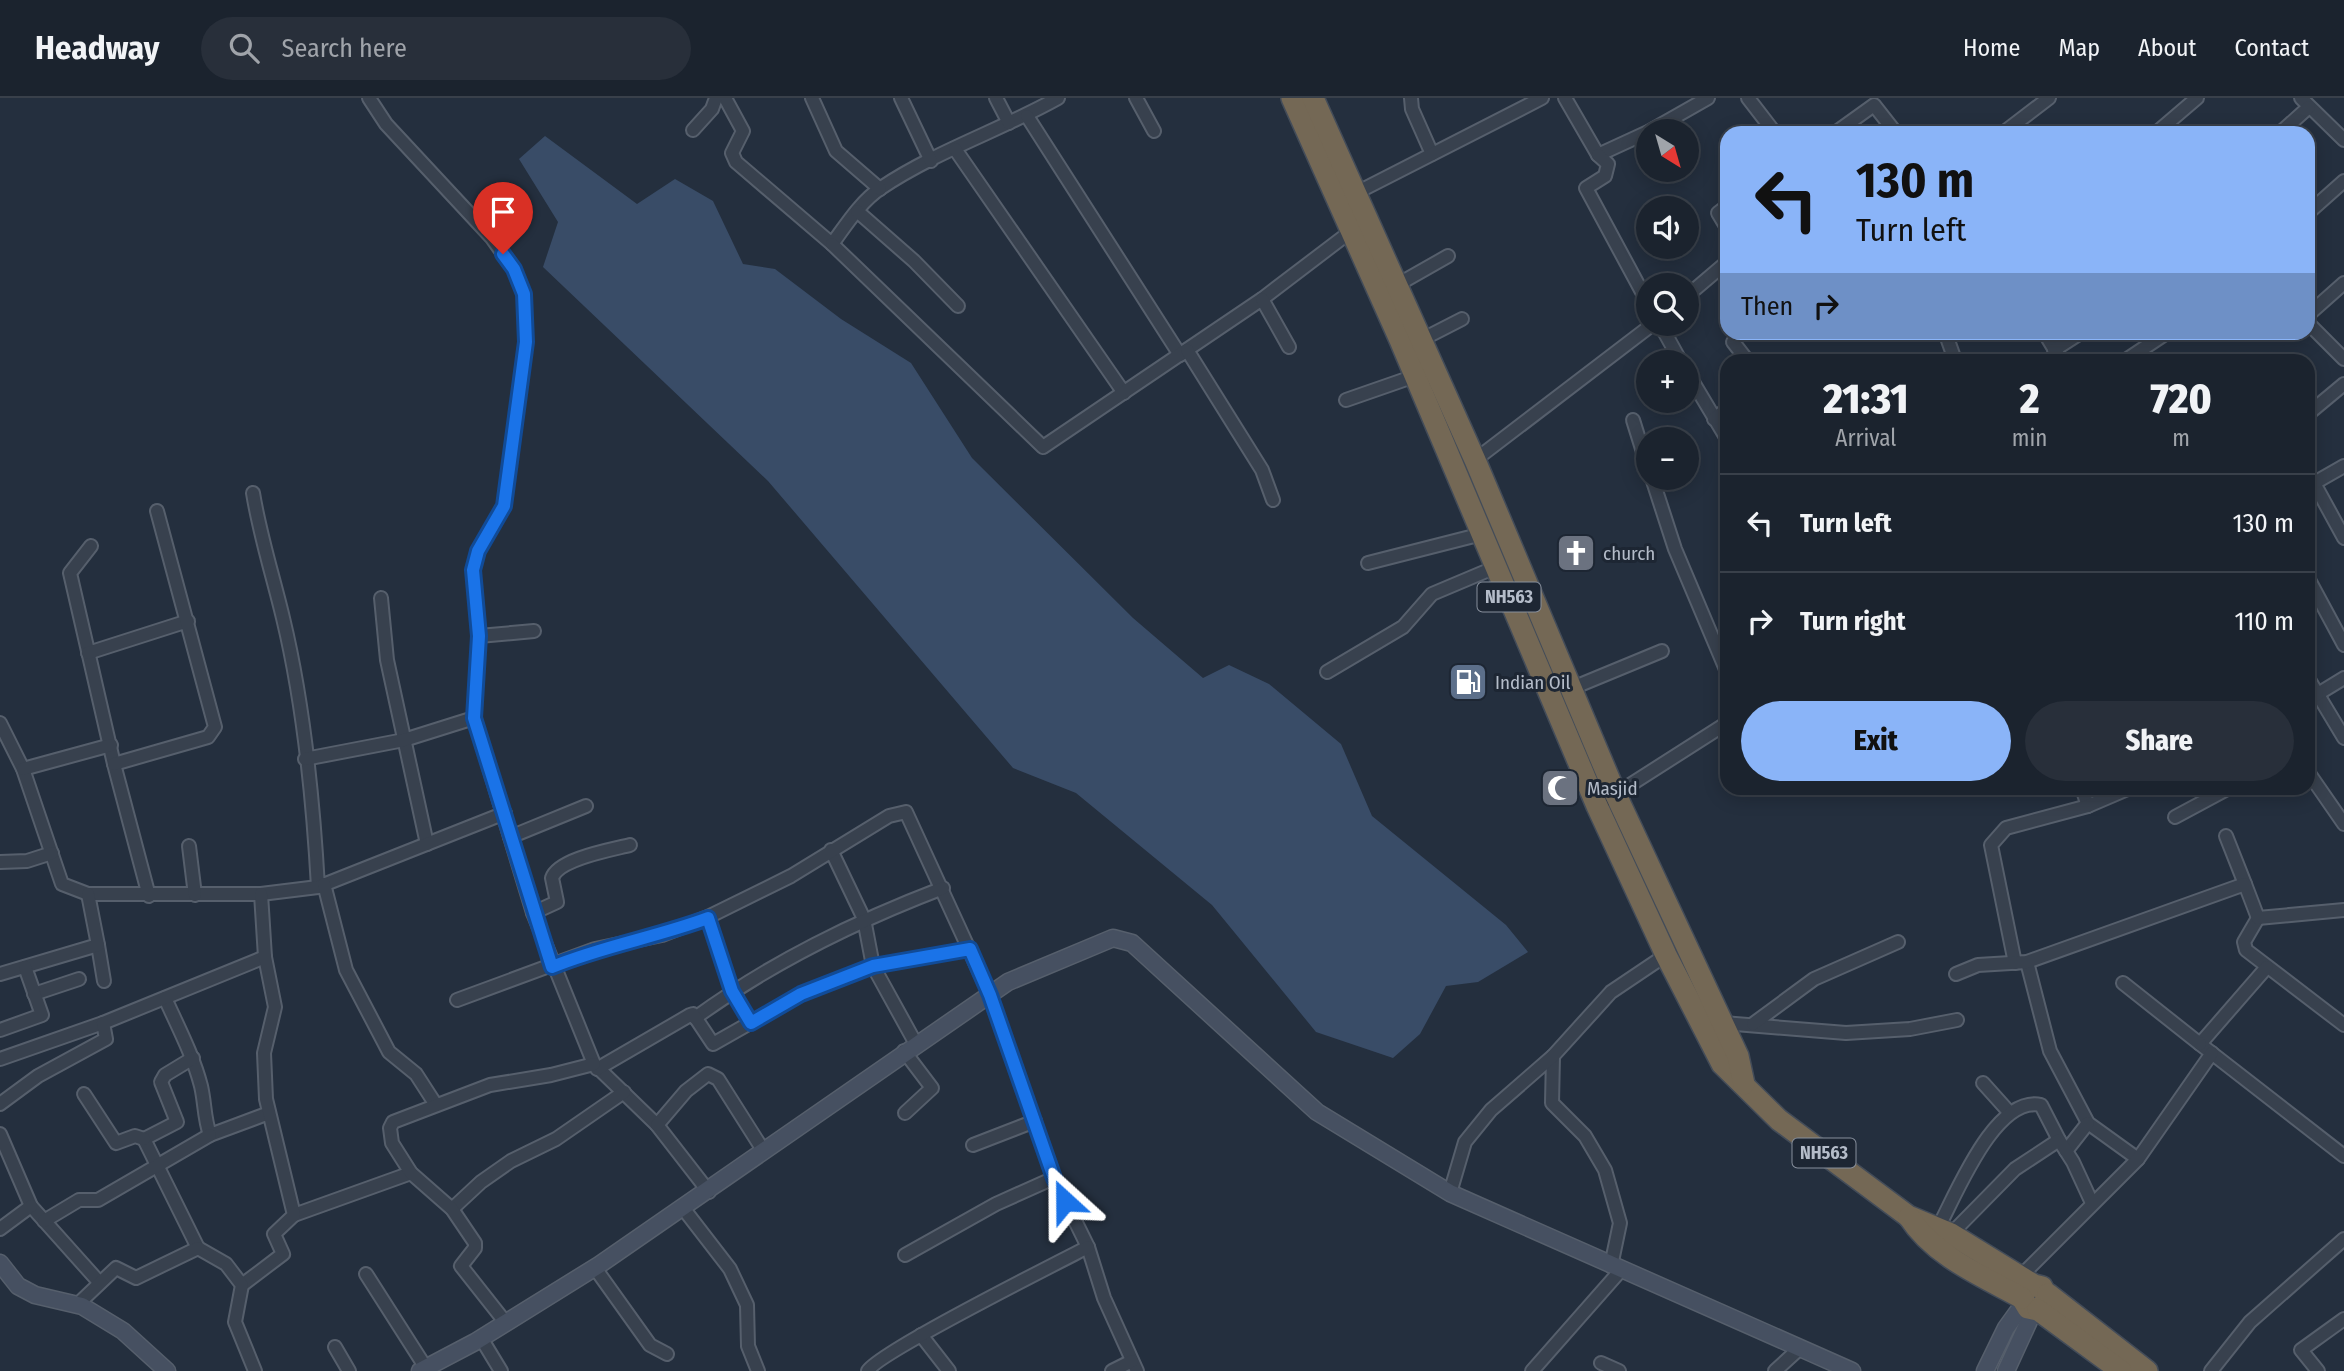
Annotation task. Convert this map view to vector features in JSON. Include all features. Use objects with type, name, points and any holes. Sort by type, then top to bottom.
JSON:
[{"type":"highway","name":"NH563","points":[[1292,98],[1415,376],[1597,806],[1666,955],[1722,1065],[1779,1120],[1908,1216],[1944,1231],[2032,1296],[2147,1371]]},
{"type":"highway","name":"NH563","points":[[1312,98],[1475,460],[1616,795],[1738,1056],[1744,1084]]},
{"type":"highway","name":"NH563","points":[[1908,1216],[1920,1234],[1965,1267],[2032,1296],[2120,1371]]},
{"type":"street","points":[[369,98],[386,124],[492,238],[514,269],[524,294],[526,342],[504,506],[478,551],[473,570],[479,636],[474,718],[505,813],[533,913],[552,967],[596,1067],[657,1125],[709,1192]]},
{"type":"street","points":[[693,130],[712,109],[716,98]]},
{"type":"street","points":[[725,98],[743,131],[732,153],[736,162],[832,244],[1043,447],[1262,299],[1350,232]]},
{"type":"street","points":[[812,98],[836,151],[880,189]]},
{"type":"street","points":[[901,98],[931,161]]},
{"type":"street","points":[[996,98],[1009,123]]},
{"type":"street","points":[[832,244],[857,211],[880,189],[931,161],[1027,117],[1058,98]]},
{"type":"street","points":[[1136,98],[1154,131]]},
{"type":"street","points":[[1411,98],[1412,109],[1432,154]]},
{"type":"street","points":[[1354,194],[1542,98]]},
{"type":"street","points":[[1565,98],[1598,155],[1608,163],[1605,176],[1586,188],[1636,281]]},
{"type":"street","points":[[1672,119],[1708,98]]},
{"type":"street","points":[[1748,98],[1770,126]]},
{"type":"street","points":[[2012,126],[2049,98]]},
{"type":"street","points":[[2164,126],[2197,98]]},
{"type":"street","points":[[1845,126],[1879,101],[1892,126]]},
{"type":"street","points":[[2286,126],[2305,102],[2344,140]]},
{"type":"street","points":[[1027,117],[1186,351],[1262,470],[1273,500]]},
{"type":"street","points":[[1598,155],[1636,138]]},
{"type":"street","points":[[956,149],[1124,393]]},
{"type":"street","points":[[2315,207],[2344,181]]},
{"type":"street","points":[[857,211],[914,261],[958,306]]},
{"type":"street","points":[[1397,285],[1448,256]]},
{"type":"street","points":[[1699,286],[1720,268]]},
{"type":"street","points":[[2315,309],[2344,283]]},
{"type":"street","points":[[1262,299],[1289,347]]},
{"type":"street","points":[[1421,340],[1462,319]]},
{"type":"street","points":[[2315,330],[2344,359]]},
{"type":"street","points":[[1475,460],[1637,336]]},
{"type":"street","points":[[2058,354],[2073,340]]},
{"type":"street","points":[[2135,354],[2156,340]]},
{"type":"street","points":[[1734,342],[1742,354]]},
{"type":"street","points":[[1346,400],[1415,376]]},
{"type":"street","points":[[2315,408],[2344,384]]},
{"type":"street","points":[[1699,393],[1720,428]]},
{"type":"street","points":[[1714,419],[1720,414]]},
{"type":"street","points":[[1633,420],[1636,430]]},
{"type":"street","points":[[2315,483],[2344,466]]},
{"type":"street","points":[[1656,490],[1675,549],[1720,655]]},
{"type":"street","points":[[2315,491],[2344,538]]},
{"type":"street","points":[[253,494],[262,547],[282,617],[295,679],[314,811],[321,886],[346,970],[389,1052],[416,1074],[436,1105]]},
{"type":"street","points":[[114,764],[208,737],[213,732],[215,719],[157,510]]},
{"type":"street","points":[[1368,563],[1482,534]]},
{"type":"street","points":[[92,546],[70,573],[114,764],[149,896]]},
{"type":"street","points":[[1327,673],[1403,627],[1427,597],[1496,567]]},
{"type":"street","points":[[2315,591],[2344,645]]},
{"type":"street","points":[[381,598],[387,660],[428,844]]},
{"type":"street","points":[[88,653],[188,621]]},
{"type":"street","points":[[479,636],[534,631]]},
{"type":"street","points":[[1570,689],[1662,651]]},
{"type":"street","points":[[2315,696],[2344,678]]},
{"type":"street","points":[[2315,700],[2344,738]]},
{"type":"street","points":[[305,759],[404,740],[474,718]]},
{"type":"street","points":[[0,723],[23,769],[62,884],[88,894],[261,894],[321,886],[505,813]]},
{"type":"street","points":[[1597,806],[1720,728]]},
{"type":"street","points":[[23,769],[111,745]]},
{"type":"street","points":[[2315,782],[2344,824]]},
{"type":"street","points":[[2084,795],[2088,806]]},
{"type":"street","points":[[2114,795],[2088,806],[2006,828],[1991,845],[2021,962],[2050,1051],[2088,1123],[2138,1158]]},
{"type":"street","points":[[2175,817],[2204,795]]},
{"type":"street","points":[[510,837],[586,806]]},
{"type":"street","points":[[457,1000],[595,949],[662,935],[708,918],[792,876],[889,816],[906,812],[990,995],[1054,1178],[1087,1247],[1104,1297],[1135,1366],[1112,1371]]},
{"type":"street","points":[[2226,836],[2258,918],[2244,946],[2267,967],[2344,1025]]},
{"type":"street","points":[[533,913],[557,902],[552,875],[558,869],[586,856],[629,845]]},
{"type":"street","points":[[189,846],[195,895]]},
{"type":"street","points":[[831,850],[864,919],[873,966],[910,1048],[932,1088],[905,1113]]},
{"type":"street","points":[[0,862],[27,861],[52,853]]},
{"type":"street","points":[[1956,974],[1978,965],[2021,962],[2245,884]]},
{"type":"street","points":[[695,1018],[774,964],[864,919],[943,888]]},
{"type":"street","points":[[88,894],[104,981]]},
{"type":"street","points":[[261,894],[265,957],[275,1007],[264,1053],[270,1112],[294,1215]]},
{"type":"street","points":[[2258,918],[2344,910]]},
{"type":"street","points":[[708,918],[732,991],[751,1023]]},
{"type":"street","points":[[366,1274],[423,1369],[481,1338],[595,1268],[709,1192],[763,1150],[1008,982],[1113,938],[1132,943],[1317,1112],[1450,1193],[1852,1371]]},
{"type":"street","points":[[1753,1024],[1814,979],[1898,942]]},
{"type":"street","points":[[0,975],[98,945]]},
{"type":"street","points":[[506,1323],[461,1266],[475,1244],[452,1209],[411,1173],[392,1143],[390,1128],[393,1122],[490,1085],[596,1067],[690,1015],[713,1044],[801,994],[873,966],[970,949]]},
{"type":"street","points":[[1450,1193],[1465,1142],[1491,1110],[1553,1055],[1611,992],[1666,955]]},
{"type":"street","points":[[0,1059],[103,1023],[265,957]]},
{"type":"street","points":[[0,1030],[42,1015],[25,967]]},
{"type":"street","points":[[2200,1044],[2267,967]]},
{"type":"street","points":[[34,994],[79,979]]},
{"type":"street","points":[[2123,984],[2344,1156]]},
{"type":"street","points":[[164,998],[193,1058],[202,1090],[203,1116],[211,1135]]},
{"type":"street","points":[[1723,1023],[1846,1033],[1910,1029],[1957,1020]]},
{"type":"street","points":[[0,1104],[38,1076],[106,1039],[103,1023]]},
{"type":"street","points":[[1985,1371],[2006,1328],[2032,1296],[2092,1203],[2138,1158],[2212,1053]]},
{"type":"street","points":[[1532,1371],[1616,1268],[1620,1223],[1605,1170],[1585,1136],[1552,1103],[1553,1055]]},
{"type":"street","points":[[144,1139],[177,1122],[161,1082],[165,1075],[193,1058]]},
{"type":"street","points":[[657,1125],[686,1091],[708,1074],[718,1079],[763,1150]]},
{"type":"street","points":[[1983,1083],[2009,1112]]},
{"type":"street","points":[[452,1209],[481,1182],[511,1161],[556,1139],[624,1092]]},
{"type":"street","points":[[84,1094],[116,1143],[135,1136],[144,1139],[198,1248],[220,1260],[242,1285]]},
{"type":"street","points":[[1944,1231],[1979,1153],[2009,1112],[2033,1104],[2041,1105],[2092,1203]]},
{"type":"street","points":[[44,1221],[79,1200],[98,1200],[211,1135],[270,1112]]},
{"type":"street","points":[[973,1145],[1035,1121]]},
{"type":"street","points":[[1944,1231],[2015,1169],[2063,1146],[2088,1123]]},
{"type":"street","points":[[0,1135],[30,1206],[99,1282]]},
{"type":"street","points":[[255,1371],[235,1322],[242,1285],[283,1254],[274,1234],[294,1215],[411,1173]]},
{"type":"street","points":[[905,1255],[996,1203],[1054,1178]]},
{"type":"street","points":[[0,1229],[30,1206]]},
{"type":"street","points":[[683,1208],[730,1269],[747,1305],[748,1346],[755,1369]]},
{"type":"street","points":[[2211,1371],[2250,1322],[2344,1239]]},
{"type":"street","points":[[868,1371],[873,1363],[921,1335],[1087,1247]]},
{"type":"street","points":[[77,1305],[116,1268],[136,1278],[198,1248]]},
{"type":"street","points":[[0,1262],[18,1286],[35,1295],[77,1305],[123,1331],[167,1371]]},
{"type":"street","points":[[595,1268],[650,1345],[667,1354]]},
{"type":"street","points":[[2006,1371],[2032,1296]]},
{"type":"street","points":[[2318,1371],[2301,1350],[2344,1320]]},
{"type":"street","points":[[921,1335],[949,1371]]},
{"type":"street","points":[[481,1338],[501,1371]]},
{"type":"street","points":[[335,1347],[349,1371]]},
{"type":"street","points":[[1775,1371],[1800,1348]]},
{"type":"street","points":[[1601,1363],[1619,1371]]},
{"type":"water","points":[[545,136],[637,204],[675,179],[713,201],[743,264],[775,269],[841,319],[911,363],[972,458],[1133,618],[1203,678],[1229,665],[1269,684],[1341,744],[1372,816],[1506,925],[1528,952],[1478,982],[1446,986],[1420,1034],[1393,1058],[1316,1032],[1212,905],[1076,793],[1013,768],[768,481],[543,267],[558,222],[519,159]]},
{"type":"place","name":"church","points":[[1576,553]]},
{"type":"place","name":"Indian Oil","points":[[1468,682]]},
{"type":"place","name":"Masjid","points":[[1560,788]]},
{"type":"route","points":[[503,254],[514,269],[524,294],[526,342],[520,370],[504,506],[478,551],[473,570],[479,636],[474,718],[552,967],[595,949],[662,935],[708,918],[732,991],[751,1023],[801,994],[873,966],[970,949],[990,995],[1054,1178],[1065,1201]]}]
